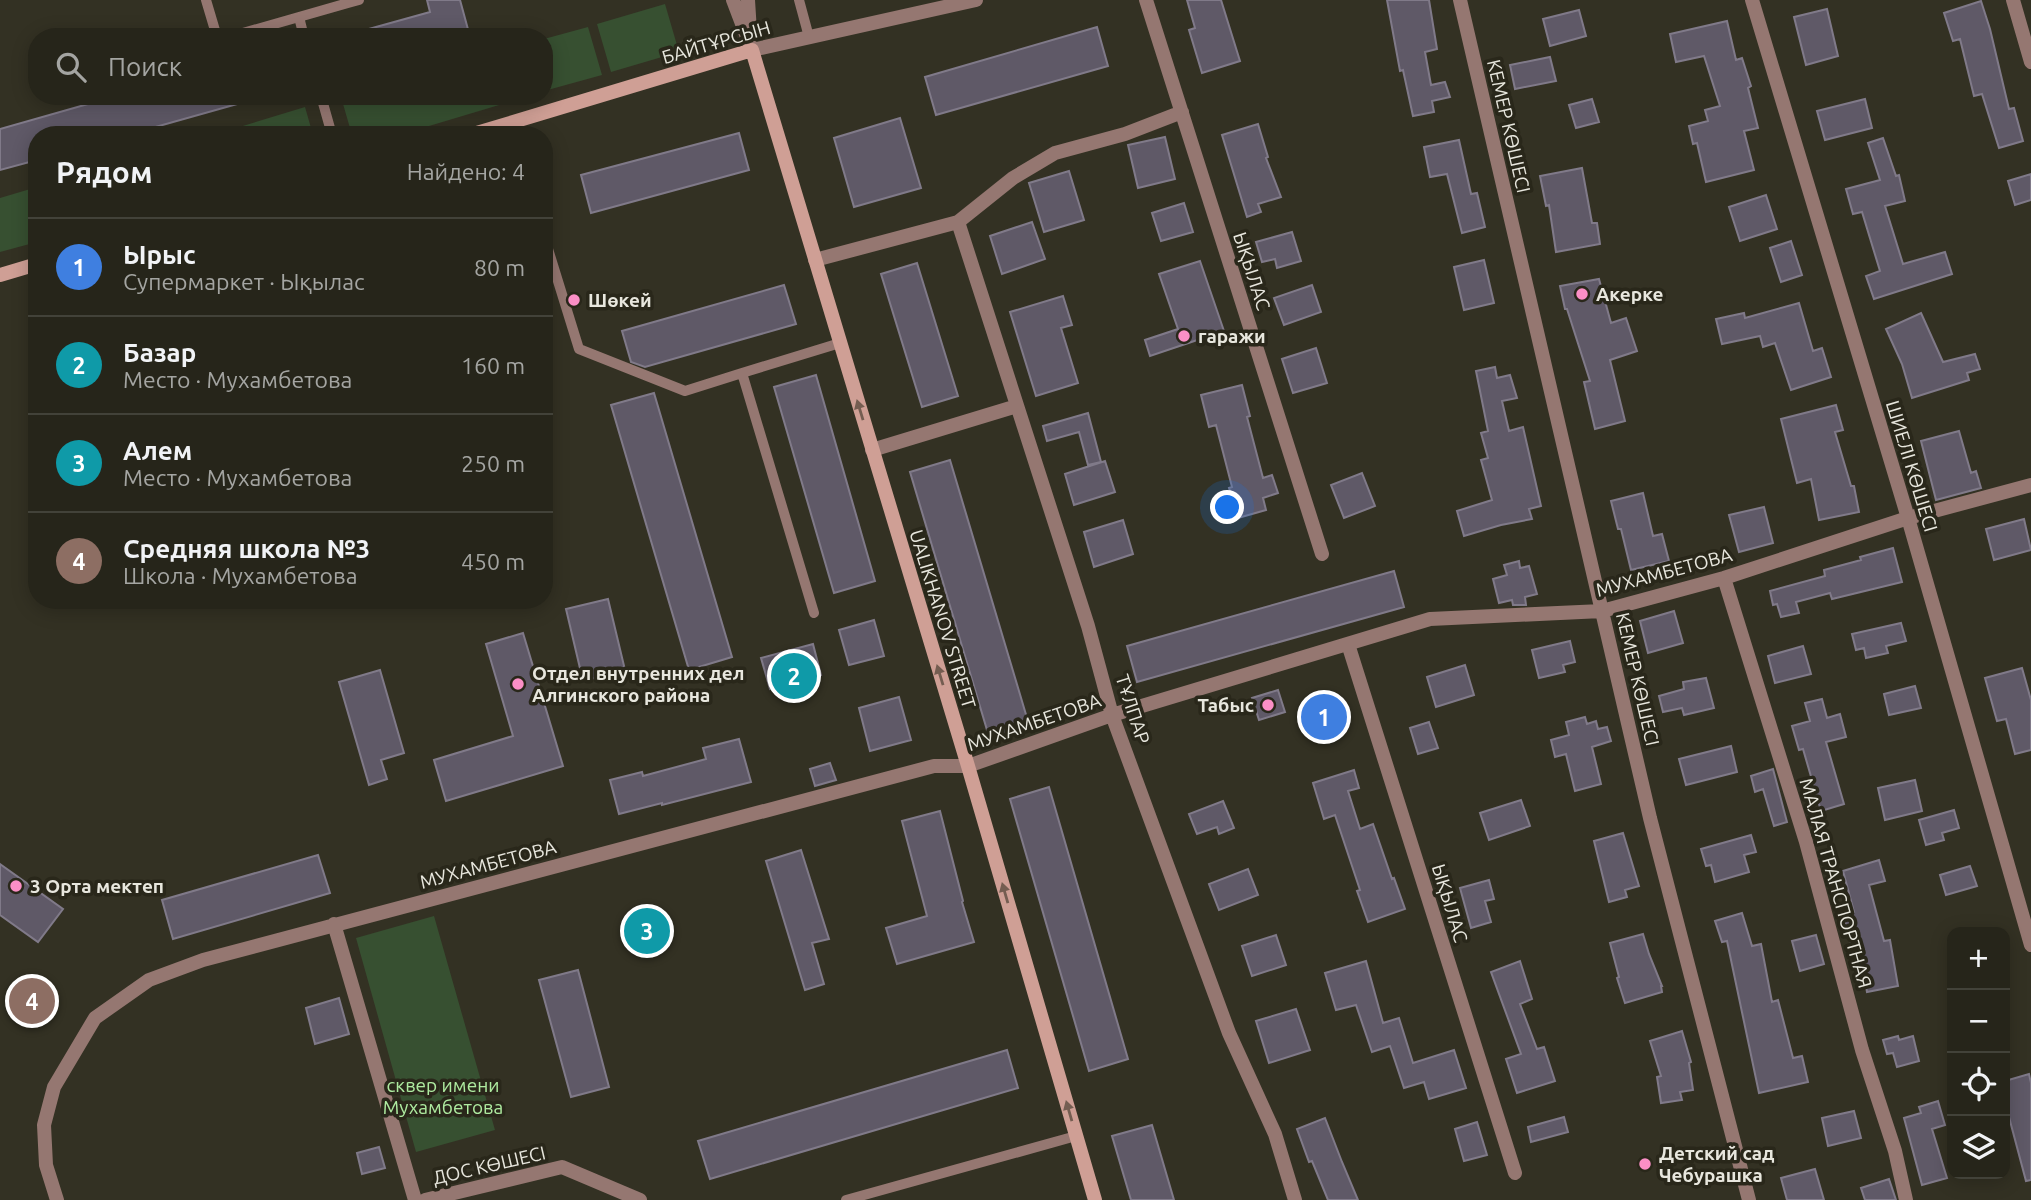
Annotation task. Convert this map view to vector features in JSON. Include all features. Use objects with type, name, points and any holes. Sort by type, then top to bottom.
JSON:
[{"type":"street","points":[[733,0],[752,50]]},
{"type":"street","points":[[748,0],[752,50]]},
{"type":"street","name":"БАЙТҰРСЫН","points":[[520,126],[752,50],[976,0]]},
{"type":"street","name":"ЫҚЫЛАС","points":[[1146,0],[1322,554]]},
{"type":"street","name":"КЕМЕР КӨШЕСІ","points":[[1460,0],[1650,818],[1749,1200]]},
{"type":"street","name":"ШИЕЛІ КӨШЕСІ","points":[[1752,0],[1908,518],[2031,945]]},
{"type":"street","points":[[2013,0],[2031,62]]},
{"type":"street","name":"UALIKHANOV STREET","points":[[752,50],[968,766],[1095,1200]]},
{"type":"street","points":[[815,260],[958,222],[1013,178],[1055,153],[1125,134],[1182,112]]},
{"type":"street","name":"ТҰЛПАР","points":[[958,222],[1088,626],[1112,715],[1229,1033],[1275,1134],[1295,1200]]},
{"type":"street","points":[[0,275],[28,267]]},
{"type":"street","points":[[872,450],[1017,406]]},
{"type":"street","name":"МУХАМБЕТОВА","points":[[57,1200],[46,1164],[44,1125],[54,1087],[95,1018],[149,980],[203,960],[934,766],[968,766],[1112,715],[1430,619],[1602,611],[1724,578],[1908,518],[2031,485]]},
{"type":"street","name":"МАЛАЯ ТРАНСПОРТНАЯ","points":[[1724,578],[1806,842],[1862,1050],[1895,1151],[1906,1200]]},
{"type":"street","name":"ЫҚЫЛАС","points":[[1348,644],[1515,1173]]},
{"type":"street","points":[[334,924],[415,1200]]},
{"type":"street","name":"ДОС КӨШЕСІ","points":[[425,1200],[562,1167],[640,1200]]},
{"type":"lane","points":[[206,0],[214,28]]},
{"type":"lane","points":[[260,28],[359,0]]},
{"type":"lane","points":[[799,0],[809,37]]},
{"type":"lane","points":[[299,17],[302,28]]},
{"type":"lane","points":[[324,105],[329,126]]},
{"type":"lane","points":[[553,265],[579,349],[685,391],[840,343]]},
{"type":"lane","points":[[742,373],[814,613]]},
{"type":"lane","points":[[846,1200],[1076,1136]]},
{"type":"green space","points":[[665,4],[679,52],[611,72],[597,24]]},
{"type":"green space","points":[[588,27],[602,75],[553,89],[553,37]]},
{"type":"green space","points":[[343,105],[499,105],[429,126],[349,126]]},
{"type":"green space","points":[[305,107],[310,126],[243,126]]},
{"type":"green space","points":[[28,190],[28,244],[0,252],[0,198]]},
{"type":"green space","name":"сквер имени Мухамбетова","points":[[434,916],[495,1130],[416,1152],[356,938]]},
{"type":"building","points":[[427,0],[460,0],[468,28],[372,28],[430,12]]},
{"type":"building","points":[[1187,0],[1221,0],[1240,61],[1202,73],[1189,30],[1195,28]]},
{"type":"building","points":[[1387,0],[1429,0],[1437,49],[1425,52],[1431,85],[1445,82],[1450,97],[1432,101],[1434,112],[1413,116],[1403,70],[1400,71]]},
{"type":"building","points":[[1981,1],[2009,109],[2014,108],[2023,141],[1999,148],[1982,94],[1974,96],[1960,39],[1953,41],[1944,13]]},
{"type":"building","points":[[1827,9],[1838,56],[1806,65],[1794,17]]},
{"type":"building","points":[[1579,10],[1586,36],[1550,46],[1543,19]]},
{"type":"building","points":[[1727,21],[1736,60],[1742,58],[1751,86],[1748,88],[1758,128],[1744,131],[1754,170],[1706,182],[1697,143],[1693,144],[1689,126],[1708,121],[1705,110],[1720,106],[1704,56],[1676,62],[1670,34]]},
{"type":"building","points":[[1097,27],[1108,66],[936,115],[925,77]]},
{"type":"building","points":[[1550,57],[1556,81],[1515,89],[1510,65]]},
{"type":"building","points":[[1592,99],[1599,122],[1576,128],[1569,105]]},
{"type":"building","points":[[1865,99],[1872,128],[1825,140],[1817,111]]},
{"type":"building","points":[[84,105],[234,105],[159,126],[28,126],[28,162],[0,170],[0,129]]},
{"type":"building","points":[[900,118],[921,188],[854,207],[834,138]]},
{"type":"building","points":[[1258,124],[1268,157],[1266,158],[1281,197],[1258,204],[1261,212],[1247,217],[1222,135]]},
{"type":"building","points":[[739,133],[749,170],[591,213],[581,175]]},
{"type":"building","points":[[1165,137],[1175,179],[1138,188],[1128,145]]},
{"type":"building","points":[[1883,138],[1896,176],[1899,175],[1905,201],[1885,206],[1903,264],[1945,252],[1952,274],[1874,299],[1866,276],[1880,271],[1862,212],[1853,214],[1846,189],[1880,180],[1868,143]]},
{"type":"building","points":[[1459,140],[1471,194],[1477,193],[1485,227],[1462,233],[1447,174],[1430,177],[1424,147]]},
{"type":"building","points":[[1582,168],[1592,223],[1597,223],[1600,244],[1556,252],[1549,205],[1546,206],[1540,176]]},
{"type":"building","points":[[1069,171],[1084,220],[1044,232],[1029,183]]},
{"type":"building","points":[[2031,174],[2031,200],[2015,205],[2008,181]]},
{"type":"building","points":[[1766,195],[1777,229],[1740,241],[1729,207]]},
{"type":"building","points":[[1184,203],[1193,232],[1161,241],[1152,213]]},
{"type":"building","points":[[1032,222],[1045,259],[1002,274],[990,236]]},
{"type":"building","points":[[1292,232],[1301,261],[1277,268],[1275,259],[1262,262],[1256,242]]},
{"type":"building","points":[[1791,241],[1802,275],[1781,282],[1770,248]]},
{"type":"building","points":[[1484,260],[1494,303],[1464,310],[1454,267]]},
{"type":"building","points":[[1200,261],[1224,331],[1150,356],[1145,340],[1178,329],[1159,274]]},
{"type":"building","points":[[917,263],[958,396],[922,407],[881,274]]},
{"type":"building","points":[[1599,279],[1611,323],[1626,318],[1637,351],[1610,360],[1625,421],[1595,429],[1584,382],[1590,381],[1565,309],[1560,286]]},
{"type":"building","points":[[784,285],[796,324],[645,367],[631,362],[622,331]]},
{"type":"building","points":[[1312,285],[1321,312],[1284,325],[1274,298]]},
{"type":"building","points":[[1063,296],[1072,325],[1061,328],[1078,383],[1036,396],[1010,312]]},
{"type":"building","points":[[1799,303],[1813,351],[1822,348],[1831,377],[1791,390],[1775,343],[1763,347],[1760,336],[1722,344],[1716,319],[1744,313],[1745,318]]},
{"type":"building","points":[[1921,313],[1943,362],[1975,354],[1980,369],[1967,373],[1969,380],[1912,398],[1902,364],[1886,329]]},
{"type":"building","points":[[1316,348],[1327,383],[1293,393],[1282,359]]},
{"type":"building","points":[[1495,367],[1497,378],[1510,375],[1517,398],[1502,401],[1509,431],[1523,427],[1541,506],[1529,509],[1532,519],[1464,536],[1457,511],[1492,500],[1481,460],[1488,458],[1481,433],[1488,431],[1476,371]]},
{"type":"building","points":[[816,375],[875,581],[834,593],[774,387]]},
{"type":"building","points":[[1242,385],[1250,416],[1247,417],[1263,478],[1272,475],[1278,493],[1263,498],[1266,510],[1238,518],[1216,425],[1209,427],[1201,395]]},
{"type":"building","points":[[654,393],[732,657],[689,670],[611,405]]},
{"type":"building","points":[[1836,405],[1843,430],[1835,432],[1851,486],[1854,486],[1859,512],[1819,520],[1811,479],[1797,483],[1781,419]]},
{"type":"building","points":[[1088,413],[1101,462],[1088,465],[1079,432],[1047,441],[1043,426]]},
{"type":"building","points":[[1959,431],[1971,473],[1976,471],[1981,488],[1936,500],[1921,441]]},
{"type":"building","points":[[950,460],[1030,728],[990,740],[910,472]]},
{"type":"building","points":[[1105,461],[1115,492],[1074,505],[1065,474]]},
{"type":"building","points":[[1362,473],[1375,506],[1344,518],[1331,485]]},
{"type":"building","points":[[1643,493],[1653,536],[1662,534],[1669,561],[1631,570],[1611,501]]},
{"type":"building","points":[[1764,507],[1773,543],[1739,552],[1729,515]]},
{"type":"building","points":[[2024,519],[2031,550],[1994,560],[1986,529]]},
{"type":"building","points":[[1123,520],[1133,554],[1094,567],[1084,532]]},
{"type":"building","points":[[1893,548],[1902,582],[1832,599],[1830,593],[1796,602],[1799,613],[1781,617],[1777,604],[1773,605],[1770,591],[1825,576],[1824,570]]},
{"type":"building","points":[[1519,561],[1520,568],[1529,566],[1537,594],[1525,597],[1526,605],[1513,605],[1512,600],[1499,603],[1493,579],[1507,575],[1504,565]]},
{"type":"building","points":[[1394,571],[1404,607],[1137,682],[1127,646]]},
{"type":"building","points":[[608,599],[625,670],[583,681],[566,609]]},
{"type":"building","points":[[1674,611],[1683,643],[1648,653],[1640,621]]},
{"type":"building","points":[[874,620],[884,656],[849,665],[839,630]]},
{"type":"building","points":[[1901,623],[1906,641],[1886,646],[1888,653],[1866,658],[1864,648],[1856,650],[1852,634]]},
{"type":"building","name":"Отдел внутренних дел Алгинского района","points":[[523,633],[563,766],[446,801],[434,760],[513,736],[486,644]]},
{"type":"building","points":[[1570,641],[1575,662],[1563,665],[1565,672],[1539,678],[1532,650]]},
{"type":"building","points":[[813,644],[821,675],[770,689],[761,658]]},
{"type":"building","points":[[1803,646],[1811,674],[1775,683],[1768,656]]},
{"type":"building","points":[[1465,665],[1474,695],[1436,707],[1427,677]]},
{"type":"building","points":[[2022,668],[2031,700],[2031,750],[2015,754],[2006,719],[1997,721],[1985,678]]},
{"type":"building","points":[[380,670],[404,753],[381,760],[387,779],[369,785],[339,682]]},
{"type":"building","points":[[1706,678],[1714,708],[1684,715],[1682,708],[1663,712],[1659,696],[1684,689],[1683,682]]},
{"type":"building","points":[[1915,686],[1921,708],[1889,715],[1884,694]]},
{"type":"building","name":"Табыс","points":[[1278,690],[1285,712],[1259,720],[1252,698]]},
{"type":"building","points":[[899,697],[911,740],[870,751],[859,708]]},
{"type":"building","points":[[1822,699],[1827,718],[1840,714],[1846,737],[1826,742],[1844,804],[1821,811],[1803,749],[1799,750],[1792,726],[1810,721],[1805,703]]},
{"type":"building","points":[[1336,701],[1343,722],[1312,732],[1305,712]]},
{"type":"building","points":[[1585,717],[1587,724],[1596,721],[1598,729],[1607,727],[1611,741],[1592,747],[1601,784],[1575,791],[1566,754],[1555,757],[1551,740],[1569,735],[1566,722]]},
{"type":"building","points":[[1429,722],[1438,748],[1418,754],[1410,728]]},
{"type":"building","points":[[739,739],[751,782],[619,814],[610,780],[642,772],[643,776],[706,759],[703,748]]},
{"type":"building","points":[[1731,746],[1737,772],[1686,785],[1679,759]]},
{"type":"building","points":[[830,763],[836,780],[815,786],[810,769]]},
{"type":"building","points":[[1773,769],[1787,822],[1774,826],[1763,789],[1755,792],[1751,776]]},
{"type":"building","points":[[1354,770],[1359,788],[1348,791],[1360,829],[1373,824],[1405,909],[1368,922],[1335,815],[1324,819],[1313,783]]},
{"type":"building","points":[[1915,780],[1922,811],[1885,820],[1878,788]]},
{"type":"building","points":[[1049,787],[1128,1059],[1089,1071],[1010,799]]},
{"type":"building","points":[[1521,800],[1530,826],[1489,840],[1480,813]]},
{"type":"building","points":[[1223,801],[1234,828],[1219,834],[1217,827],[1197,834],[1189,814]]},
{"type":"building","points":[[1954,810],[1959,828],[1942,833],[1944,840],[1926,845],[1919,820]]},
{"type":"building","points":[[940,811],[974,942],[897,964],[886,928],[927,916],[902,821]]},
{"type":"building","points":[[1623,833],[1639,886],[1625,890],[1627,897],[1609,902],[1594,841]]},
{"type":"building","points":[[1751,835],[1756,852],[1744,855],[1749,872],[1715,882],[1711,865],[1706,866],[1701,849]]},
{"type":"building","points":[[801,850],[829,939],[812,943],[824,984],[805,990],[766,861]]},
{"type":"building","points":[[318,855],[330,893],[173,939],[162,900]]},
{"type":"building","points":[[1879,860],[1885,881],[1869,885],[1884,941],[1890,940],[1898,986],[1867,992],[1858,941],[1851,943],[1843,915],[1854,912],[1843,871]]},
{"type":"building","name":"3 Орта мектеп","points":[[0,864],[63,909],[38,942],[0,915]]},
{"type":"building","points":[[1970,866],[1977,886],[1946,895],[1940,875]]},
{"type":"building","points":[[1248,869],[1258,895],[1219,910],[1209,884]]},
{"type":"building","points":[[1489,880],[1494,899],[1485,901],[1491,922],[1471,928],[1460,888]]},
{"type":"building","points":[[657,910],[667,943],[636,952],[626,919]]},
{"type":"building","points":[[1742,913],[1752,946],[1761,944],[1772,1002],[1778,1000],[1793,1058],[1802,1056],[1808,1082],[1759,1093],[1727,941],[1722,942],[1715,921]]},
{"type":"building","points":[[1643,934],[1662,992],[1625,1003],[1610,943]]},
{"type":"building","points":[[1276,935],[1286,965],[1252,976],[1242,946]]},
{"type":"building","points":[[1816,935],[1824,964],[1800,971],[1792,941]]},
{"type":"building","points":[[1366,961],[1383,1023],[1399,1018],[1413,1063],[1454,1050],[1466,1088],[1429,1099],[1424,1082],[1404,1088],[1390,1046],[1372,1052],[1356,1005],[1336,1010],[1325,973]]},
{"type":"building","points":[[1520,961],[1532,999],[1520,1004],[1537,1049],[1544,1047],[1555,1081],[1517,1093],[1506,1059],[1521,1054],[1491,972]]},
{"type":"building","points":[[578,970],[609,1087],[571,1097],[539,980]]},
{"type":"building","points":[[339,998],[349,1034],[315,1044],[306,1008]]},
{"type":"building","points":[[1296,1009],[1310,1050],[1269,1063],[1256,1021]]},
{"type":"building","points":[[1682,1031],[1691,1062],[1693,1090],[1680,1092],[1682,1100],[1661,1103],[1657,1077],[1661,1076],[1650,1041]]},
{"type":"building","points":[[1898,1036],[1899,1040],[1913,1036],[1919,1061],[1897,1067],[1893,1053],[1887,1054],[1883,1040]]},
{"type":"building","points":[[1007,1050],[1018,1088],[710,1179],[698,1141]]},
{"type":"building","points":[[2029,1074],[2031,1083],[2031,1180],[2026,1181],[2010,1121],[2010,1080]]},
{"type":"building","points":[[1938,1101],[1945,1125],[1932,1129],[1947,1178],[1922,1185],[1904,1118],[1921,1113],[1919,1107]]},
{"type":"building","points":[[1854,1111],[1861,1138],[1828,1146],[1822,1118]]},
{"type":"building","points":[[1564,1117],[1568,1132],[1531,1142],[1528,1127]]},
{"type":"building","points":[[1325,1118],[1358,1200],[1328,1200],[1312,1161],[1309,1162],[1297,1129]]},
{"type":"building","points":[[1477,1122],[1487,1155],[1464,1161],[1455,1129]]},
{"type":"building","points":[[1152,1125],[1174,1200],[1131,1200],[1112,1136]]},
{"type":"building","points":[[379,1147],[385,1168],[362,1174],[357,1153]]},
{"type":"building","points":[[1815,1169],[1824,1200],[1787,1200],[1781,1178]]},
{"type":"building","points":[[1889,1179],[1896,1200],[1865,1200],[1861,1188]]},
{"type":"place","name":"Акерке","points":[[1582,294]]},
{"type":"place","name":"Шөкей","points":[[574,300]]},
{"type":"place","name":"гаражи","points":[[1184,336]]},
{"type":"place","name":"Базар","points":[[794,676]]},
{"type":"place","name":"Отдел внутренних дел Алгинского района","points":[[518,684]]},
{"type":"place","name":"Табыс","points":[[1268,705]]},
{"type":"place","name":"Ырыс","points":[[1324,717]]},
{"type":"place","name":"3 Орта мектеп","points":[[16,886]]},
{"type":"place","name":"Алем","points":[[647,931]]},
{"type":"place","name":"Средняя школа №3","points":[[32,1001]]},
{"type":"place","name":"Детский сад Чебурашка","points":[[1645,1164]]}]
